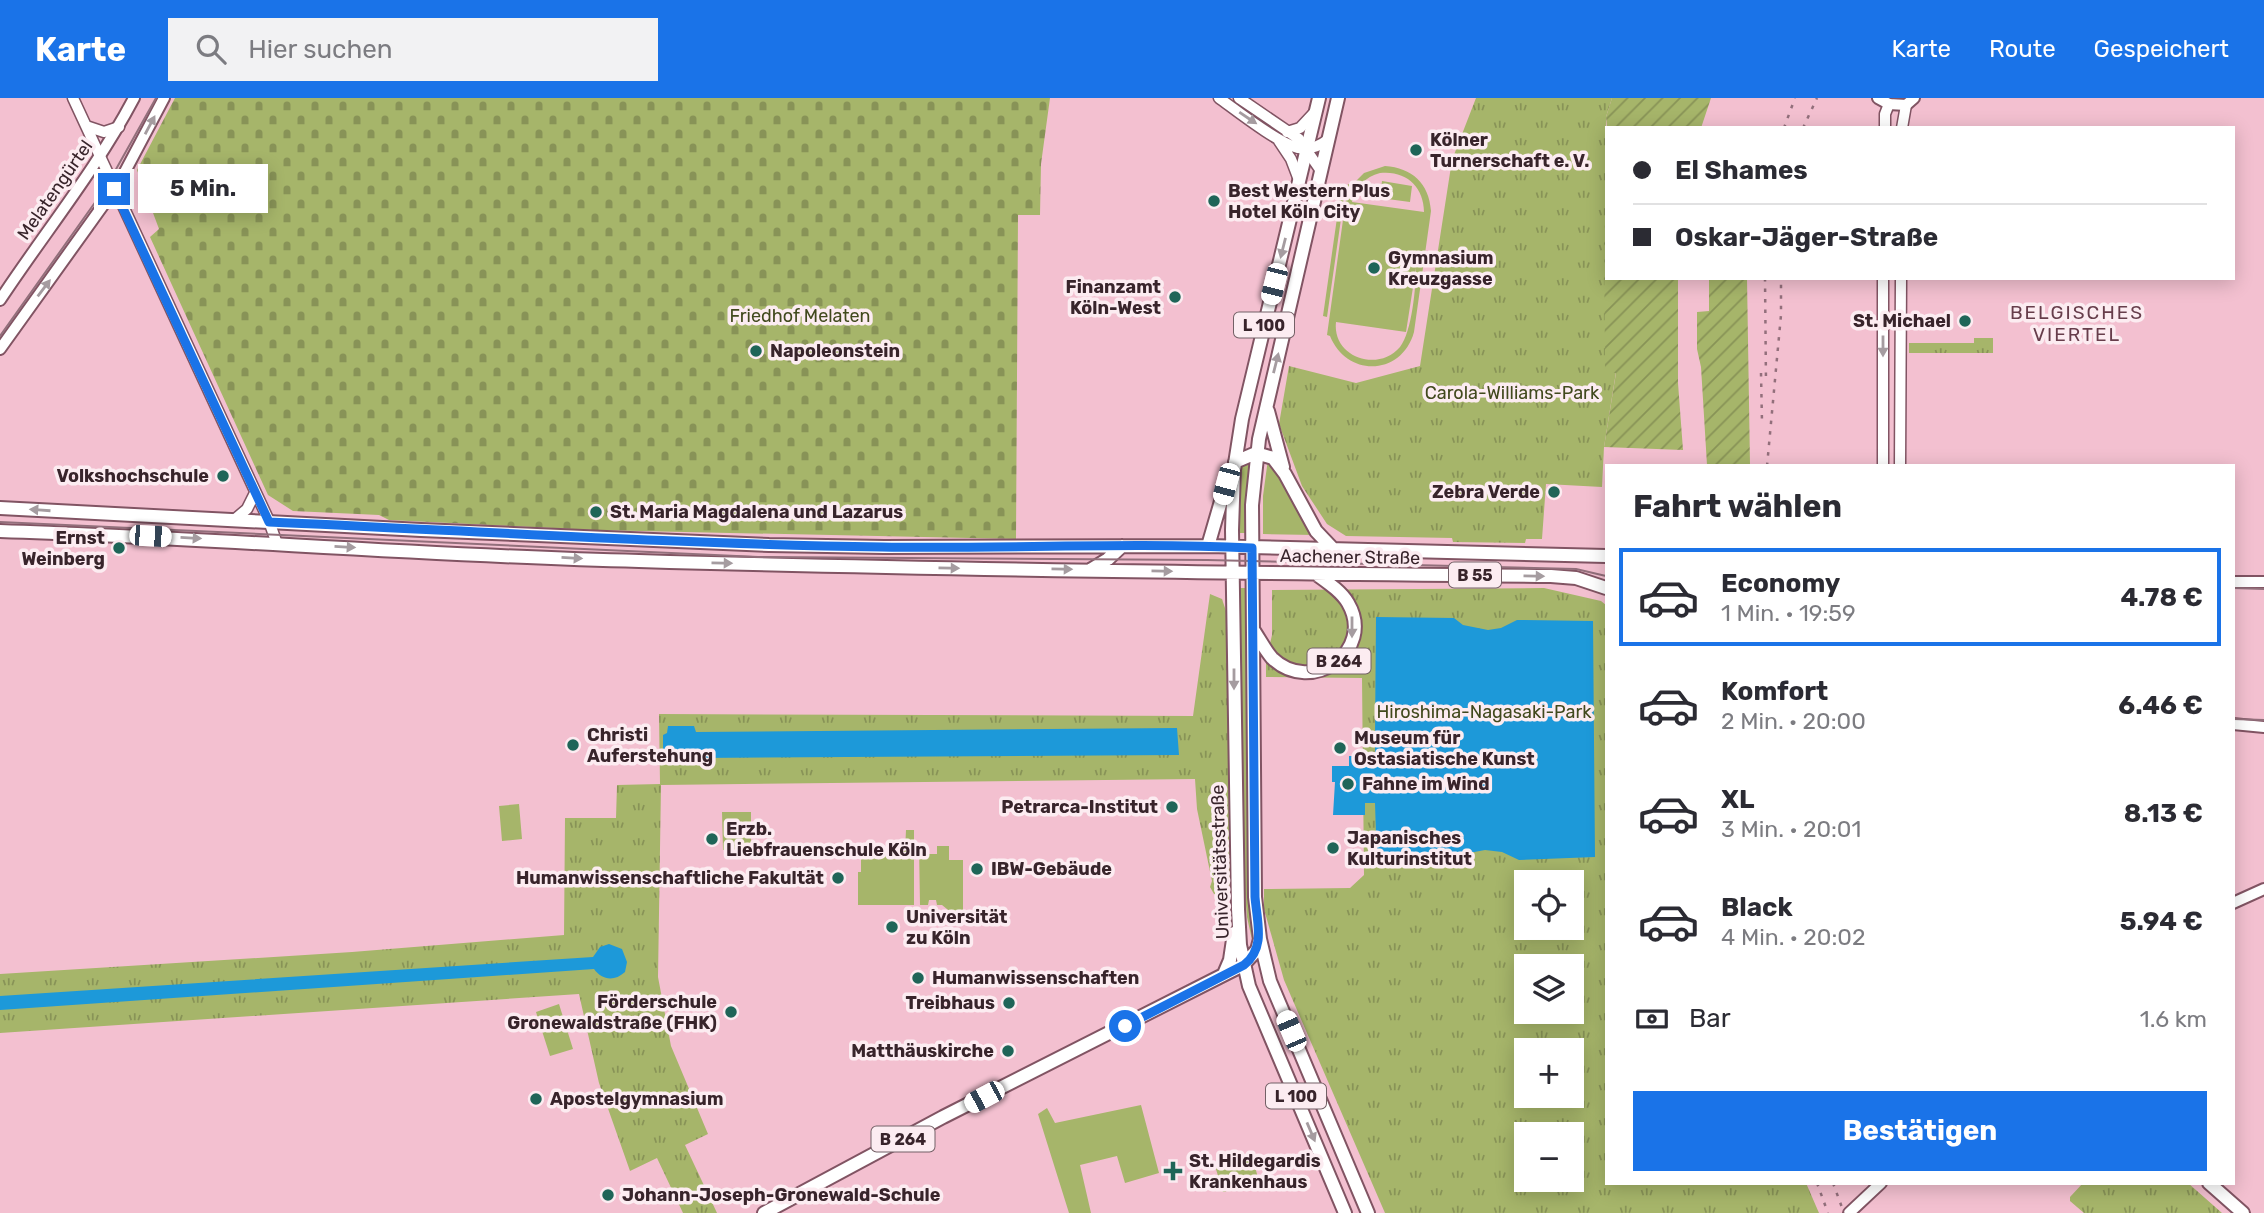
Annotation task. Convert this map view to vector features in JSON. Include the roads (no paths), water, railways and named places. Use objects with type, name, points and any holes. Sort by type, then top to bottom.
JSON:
[{"type":"main road","name":"Melatengürtel","points":[[0,300],[30,254],[101,158],[134,98]]},
{"type":"main road","points":[[0,349],[125,174],[164,98]]},
{"type":"main road","name":"L 100","points":[[1233,547],[1235,466],[1240,428],[1319,98]]},
{"type":"main road","name":"L 100","points":[[1252,548],[1256,453],[1338,98]]},
{"type":"main road","points":[[1878,98],[1910,102]]},
{"type":"main road","name":"L 100","points":[[1267,402],[1270,427],[1285,474]]},
{"type":"main road","points":[[1235,466],[1256,453]]},
{"type":"main road","name":"L 100","points":[[1256,453],[1273,458],[1285,474],[1316,531],[1335,551]]},
{"type":"main road","name":"L 100","points":[[1208,546],[1226,484],[1235,466]]},
{"type":"main road","name":"Aachener Straße","points":[[0,508],[769,545],[1208,546],[1605,556]]},
{"type":"main road","points":[[277,544],[281,529],[293,523]]},
{"type":"main road","name":"Aachener Straße","points":[[0,531],[644,562],[1551,576],[1576,579],[1605,588]]},
{"type":"main road","points":[[1090,570],[1122,546]]},
{"type":"main road","points":[[1131,570],[1129,556],[1138,546]]},
{"type":"main road","name":"Universitätsstraße","points":[[1233,547],[1239,936],[1255,1002],[1345,1213]]},
{"type":"main road","name":"Universitätsstraße","points":[[1252,548],[1255,897],[1260,939],[1270,981],[1368,1213]]},
{"type":"main road","name":"B 264","points":[[1254,631],[1271,657],[1289,668],[1308,673],[1335,664],[1348,650],[1352,641],[1354,621],[1342,595],[1316,574]]},
{"type":"main road","points":[[2235,582],[2264,582]]},
{"type":"main road","points":[[2235,724],[2264,727]]},
{"type":"main road","points":[[2235,902],[2264,890]]},
{"type":"main road","points":[[1224,974],[1230,960],[1238,909]]},
{"type":"main road","points":[[1239,936],[1250,944],[1260,939]]},
{"type":"main road","points":[[1260,939],[1257,950],[1244,965],[1258,969],[1270,981]]},
{"type":"main road","name":"B 264","points":[[764,1213],[943,1117],[1244,965]]},
{"type":"main road","points":[[1334,1185],[1343,1176],[1355,1181]]},
{"type":"main road","points":[[1851,1212],[1879,1185]]},
{"type":"main road","points":[[2211,1185],[2243,1213]]},
{"type":"street","points":[[73,98],[277,544]]},
{"type":"street","points":[[1219,98],[1297,148],[1320,146],[1329,139]]},
{"type":"street","points":[[1239,98],[1300,139],[1321,171]]},
{"type":"street","points":[[1885,126],[1885,114],[1893,101]]},
{"type":"street","points":[[1903,126],[1910,102]]},
{"type":"street","points":[[1287,132],[1300,128],[1315,112]]},
{"type":"street","points":[[86,126],[104,132],[119,127]]},
{"type":"street","points":[[1276,137],[1291,159],[1299,182]]},
{"type":"street","points":[[1883,280],[1883,464]]},
{"type":"street","points":[[1900,464],[1901,280]]},
{"type":"street","points":[[234,520],[247,509],[255,492]]},
{"type":"water","points":[[1376,617],[1454,618],[1463,625],[1488,630],[1501,628],[1517,620],[1593,621],[1595,857],[1519,860],[1502,852],[1485,850],[1469,853],[1454,862],[1377,865],[1375,803],[1365,803],[1365,815],[1333,815],[1335,782],[1332,782],[1332,766],[1349,766],[1349,756],[1353,756],[1354,765],[1375,765],[1372,738],[1375,737]]},
{"type":"water","points":[[668,726],[694,726],[696,732],[1177,728],[1179,755],[696,758],[694,764],[667,764],[667,758],[663,756],[663,735],[667,733]]},
{"type":"water","points":[[609,944],[622,949],[627,962],[625,972],[612,978],[604,977],[594,969],[0,1010],[0,996],[593,957],[600,947]]},
{"type":"tram line","points":[[0,336],[106,187],[156,98]]},
{"type":"tram line","points":[[0,522],[758,557],[1207,560],[1576,569],[1605,576]]},
{"type":"tram line","points":[[2235,588],[2264,589]]},
{"type":"tram line","points":[[2235,719],[2264,720]]},
{"type":"railway","points":[[1785,126],[1795,98]]},
{"type":"railway","points":[[1804,126],[1817,98]]},
{"type":"railway","points":[[1765,280],[1766,383]]},
{"type":"railway","points":[[1767,464],[1781,315],[1781,280]]},
{"type":"railway","points":[[1761,373],[1762,422]]},
{"type":"railway","points":[[1818,1185],[1828,1213]]},
{"type":"railway","points":[[1834,1185],[1844,1213]]},
{"type":"place","name":"Kölner Turnerschaft e. V.","points":[[1416,150]]},
{"type":"place","name":"Best Western Plus Hotel Köln City","points":[[1214,201]]},
{"type":"place","name":"Gymnasium Kreuzgasse","points":[[1374,268]]},
{"type":"place","name":"Finanzamt Köln-West","points":[[1175,297]]},
{"type":"place","name":"St. Michael","points":[[1965,321]]},
{"type":"place","name":"Napoleonstein","points":[[756,351]]},
{"type":"place","name":"Volkshochschule","points":[[223,476]]},
{"type":"place","name":"Zebra Verde","points":[[1554,492]]},
{"type":"place","name":"St. Maria Magdalena und Lazarus","points":[[596,512]]},
{"type":"place","name":"Ernst Weinberg","points":[[119,548]]},
{"type":"place","name":"Christi Auferstehung","points":[[573,745]]},
{"type":"place","name":"Museum für Ostasiatische Kunst","points":[[1340,748]]},
{"type":"place","name":"Fahne im Wind","points":[[1348,784]]},
{"type":"place","name":"Petrarca-Institut","points":[[1172,807]]},
{"type":"place","name":"Erzb. Liebfrauenschule Köln","points":[[712,839]]},
{"type":"place","name":"Japanisches Kulturinstitut","points":[[1333,848]]},
{"type":"place","name":"IBW-Gebäude","points":[[977,869]]},
{"type":"place","name":"Humanwissenschaftliche Fakultät","points":[[838,878]]},
{"type":"place","name":"Universität zu Köln","points":[[892,927]]},
{"type":"place","name":"Humanwissenschaften","points":[[918,978]]},
{"type":"place","name":"Treibhaus","points":[[1009,1003]]},
{"type":"place","name":"Förderschule Gronewaldstraße (FHK)","points":[[731,1012]]},
{"type":"place","name":"Matthäuskirche","points":[[1008,1051]]},
{"type":"place","name":"Apostelgymnasium","points":[[536,1099]]},
{"type":"place","name":"St. Hildegardis Krankenhaus","points":[[1173,1171]]},
{"type":"place","name":"Johann-Joseph-Gronewald-Schule","points":[[608,1195]]},
{"type":"district","name":"BELGISCHES VIERTEL","points":[[2077,323]]},
{"type":"park label","name":"Friedhof Melaten","points":[[800,316]]},
{"type":"park label","name":"Carola-Williams-Park","points":[[1512,393]]},
{"type":"park label","name":"Hiroshima-Nagasaki-Park","points":[[1484,712]]}]
